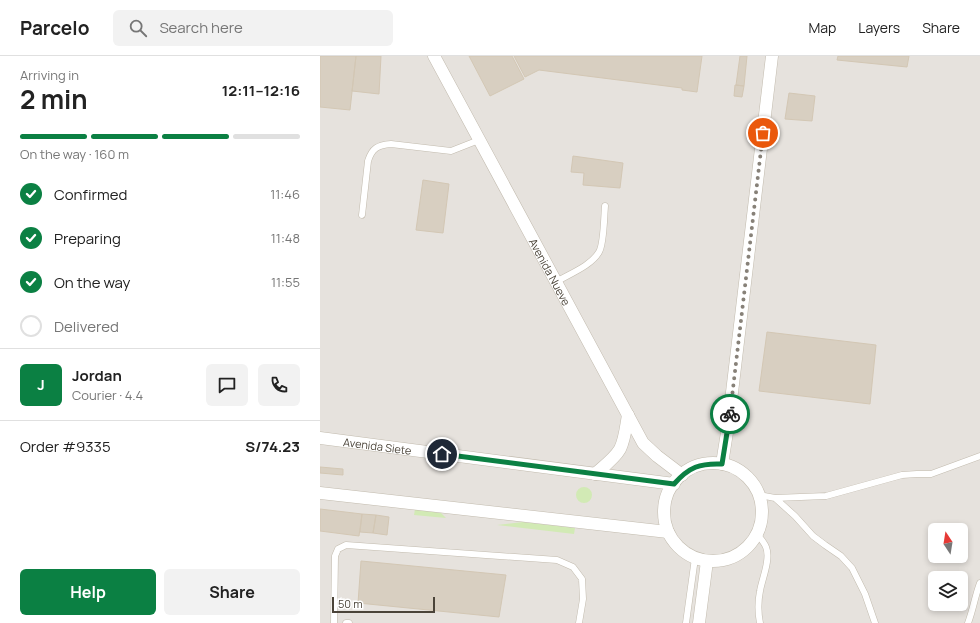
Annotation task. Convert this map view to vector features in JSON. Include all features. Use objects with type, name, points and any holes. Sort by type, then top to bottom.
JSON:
[{"type":"street","name":"Avenida Nueve","points":[[434,56],[643,443],[678,479]]},
{"type":"street","points":[[722,464],[728,426],[772,56]]},
{"type":"street","points":[[596,474],[620,450],[628,415]]},
{"type":"street","name":"Avenida Siete","points":[[320,438],[596,474],[678,479]]},
{"type":"street","points":[[722,464],[734,468],[745,475],[753,484],[759,495],[762,507],[762,520],[757,534],[752,542],[743,551],[720,561],[707,561],[695,558],[684,552],[675,543],[668,532],[664,508],[667,495],[678,479],[691,469],[701,465],[722,464]]},
{"type":"street","points":[[320,493],[668,532]]},
{"type":"street","points":[[699,623],[707,561]]},
{"type":"lane","points":[[362,215],[368,161],[370,153],[376,148],[391,144],[451,151],[479,140]]},
{"type":"lane","points":[[556,282],[590,263],[600,252],[603,237],[605,206]]},
{"type":"lane","points":[[759,495],[775,498],[826,496],[902,475],[931,474],[980,456]]},
{"type":"lane","points":[[775,498],[795,516],[813,536],[841,556],[852,568],[865,594],[875,623]]},
{"type":"lane","points":[[757,534],[766,548],[767,558],[760,592],[760,623]]},
{"type":"lane","points":[[334,623],[335,556],[338,549],[346,545],[557,560],[573,567],[582,578],[583,599],[579,623]]},
{"type":"lane","points":[[686,623],[695,558]]},
{"type":"lane","points":[[968,623],[980,583]]},
{"type":"shaded area","points":[[320,56],[980,56],[980,623],[320,623]]},
{"type":"green space","points":[[581,487],[587,487],[592,492],[590,501],[587,503],[581,503],[576,498],[576,492]]},
{"type":"green space","points":[[415,509],[441,513],[446,518],[414,515]]},
{"type":"green space","points":[[523,522],[575,528],[574,534],[497,525]]},
{"type":"building","points":[[320,56],[356,56],[350,110],[320,107]]},
{"type":"building","points":[[356,56],[381,56],[379,94],[352,91]]},
{"type":"building","points":[[469,56],[512,56],[524,79],[490,96]]},
{"type":"building","points":[[514,56],[702,56],[697,92],[682,90],[682,88],[539,70],[525,77]]},
{"type":"building","points":[[740,56],[747,56],[744,86],[736,85]]},
{"type":"building","points":[[838,56],[909,56],[907,67],[837,60]]},
{"type":"building","points":[[735,85],[744,86],[742,97],[734,96]]},
{"type":"building","points":[[789,93],[815,96],[812,121],[785,119]]},
{"type":"building","points":[[573,156],[623,163],[620,188],[583,185],[584,173],[571,172]]},
{"type":"building","points":[[423,180],[449,184],[443,233],[416,230]]},
{"type":"building","points":[[767,332],[876,345],[870,404],[759,391]]},
{"type":"building","points":[[320,467],[343,469],[343,475],[320,473]]},
{"type":"building","points":[[320,509],[362,514],[359,536],[320,531]]},
{"type":"building","points":[[362,514],[376,515],[373,533],[360,532]]},
{"type":"building","points":[[376,515],[389,517],[387,535],[373,533]]},
{"type":"building","points":[[361,561],[506,575],[499,617],[358,603]]},
{"type":"way so far","points":[[730,414],[763,133]]},
{"type":"route","points":[[442,454],[674,484],[682,475],[691,469],[701,465],[722,464],[730,414]]}]
